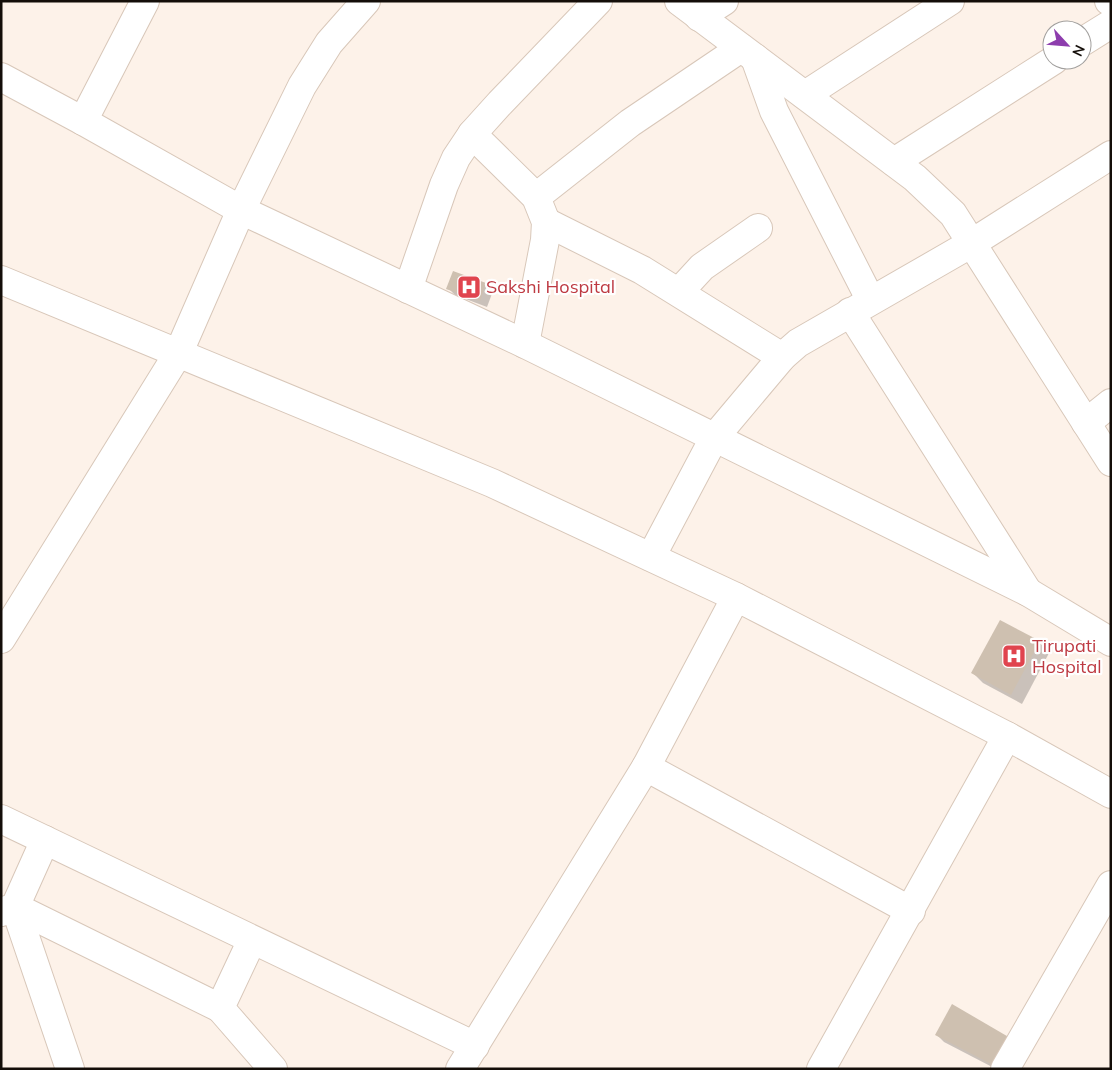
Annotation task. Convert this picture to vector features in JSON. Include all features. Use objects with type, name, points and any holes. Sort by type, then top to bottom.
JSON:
[{"type":"street","points":[[84,121],[145,1]]},
{"type":"street","points":[[1,639],[179,352],[241,210],[302,86],[329,42],[366,1]]},
{"type":"street","points":[[408,289],[444,185],[456,158],[472,134],[598,1]]},
{"type":"street","points":[[689,9],[724,1]]},
{"type":"street","points":[[804,95],[950,1]]},
{"type":"street","points":[[689,9],[938,197],[953,214],[972,243],[1111,462]]},
{"type":"street","points":[[1092,36],[1111,24]]},
{"type":"street","points":[[536,197],[630,123],[748,53]]},
{"type":"street","points":[[748,53],[860,306],[1028,592]]},
{"type":"street","points":[[894,162],[1042,68]]},
{"type":"street","points":[[1,78],[84,121],[241,210],[525,344],[1028,592],[1111,642]]},
{"type":"street","points":[[472,134],[536,197],[546,222],[545,240],[525,344]]},
{"type":"street","points":[[651,557],[714,438],[782,357],[798,343],[1108,162]]},
{"type":"street","points":[[546,222],[642,270],[782,357]]},
{"type":"street","points":[[679,292],[702,267],[758,228]]},
{"type":"street","points":[[1,280],[492,483],[736,597],[1007,736],[1111,794]]},
{"type":"street","points":[[1086,423],[1111,404]]},
{"type":"street","points":[[460,1069],[646,767],[736,597]]},
{"type":"street","points":[[821,1069],[911,911],[1007,736]]},
{"type":"street","points":[[646,767],[911,911]]},
{"type":"street","points":[[1,819],[475,1046]]},
{"type":"street","points":[[45,840],[8,909],[70,1069]]},
{"type":"street","points":[[1005,1069],[1111,885]]},
{"type":"street","points":[[8,909],[220,1008],[273,1069]]},
{"type":"street","points":[[220,1008],[252,940]]},
{"type":"building","points":[[453,271],[486,283],[480,301],[446,289]]},
{"type":"building","points":[[1000,620],[1040,641],[1011,695],[971,673]]},
{"type":"building","points":[[952,1004],[1012,1039],[997,1067],[935,1035]]},
{"type":"place","name":"Sakshi Hospital","points":[[469,287]]},
{"type":"place","name":"Tirupati Hospital","points":[[1014,656]]}]
